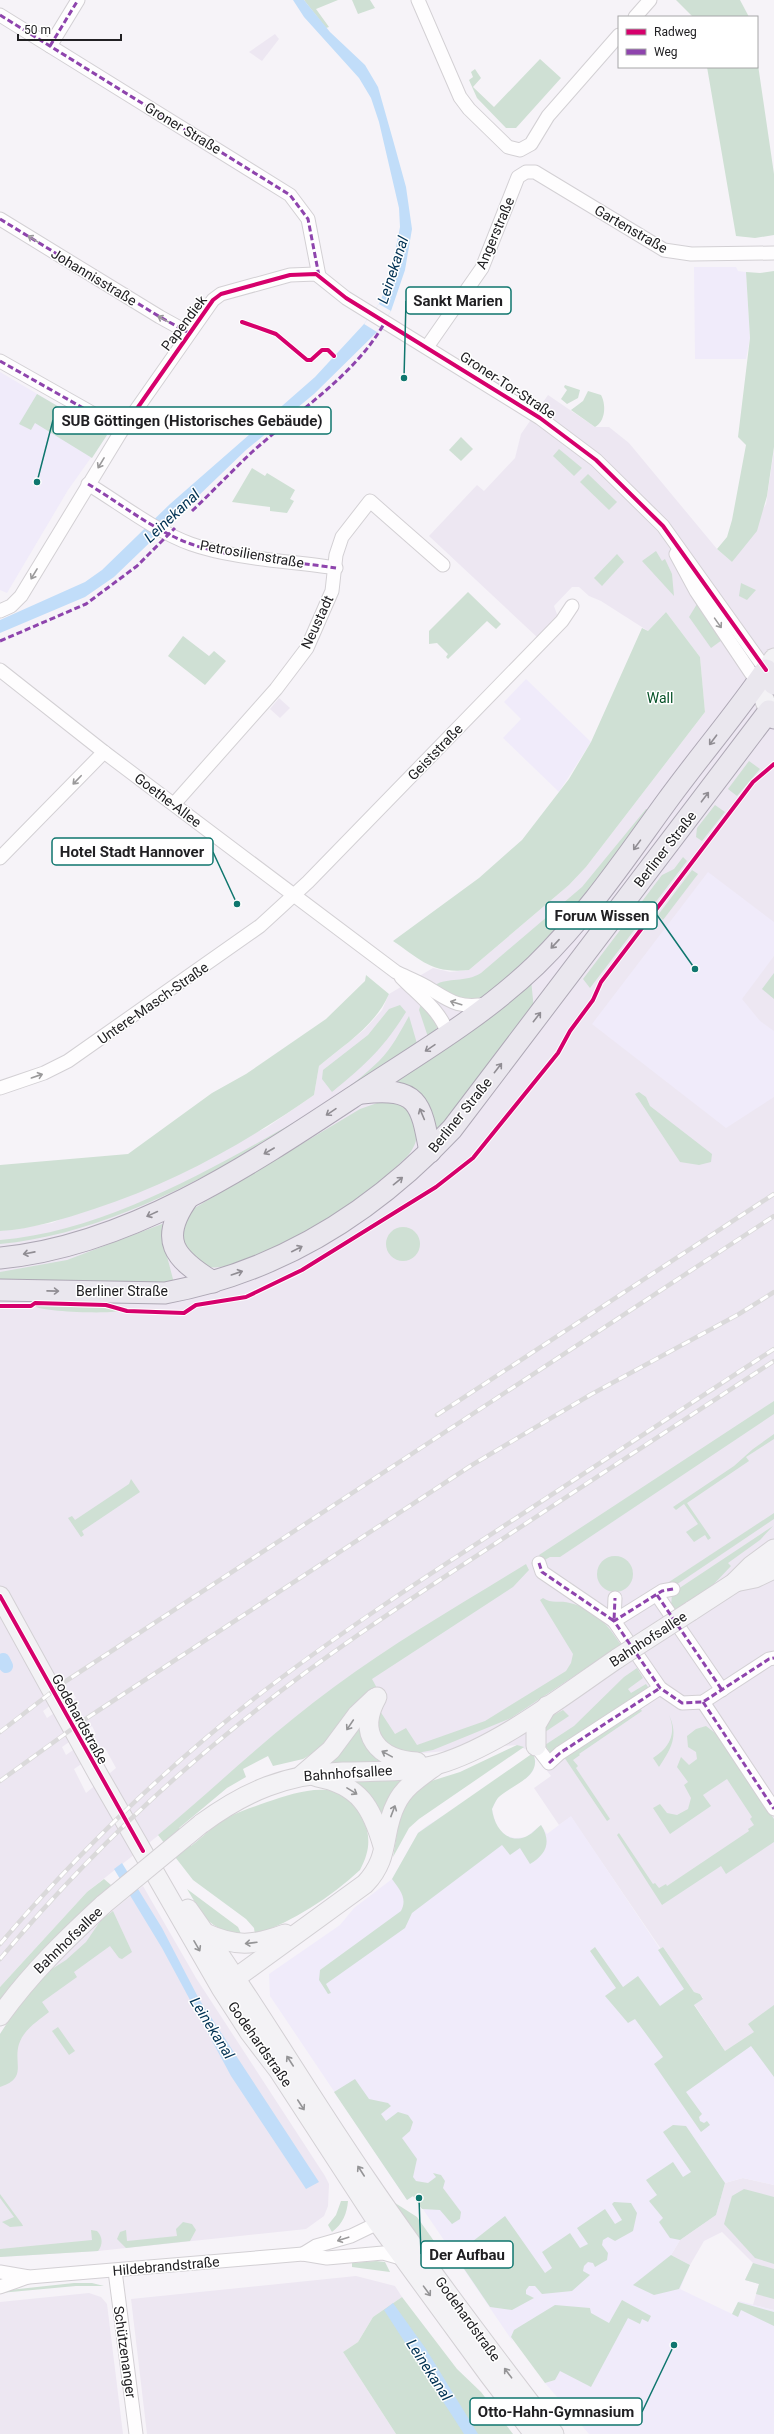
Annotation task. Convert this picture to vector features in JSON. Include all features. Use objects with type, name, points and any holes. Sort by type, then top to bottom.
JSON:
[{"type":"main road","points":[[768,674],[772,711]]},
{"type":"main road","name":"Berliner Straße","points":[[0,1258],[47,1250],[92,1238],[141,1219],[188,1198],[303,1131],[448,1036],[537,964],[592,906],[666,803],[768,674]]},
{"type":"main road","name":"Berliner Straße","points":[[0,1290],[165,1293],[213,1282],[261,1265],[295,1250],[368,1206],[430,1152],[456,1123],[772,711]]},
{"type":"main road","points":[[360,1093],[393,1091],[401,1093],[414,1101],[424,1117],[430,1152]]},
{"type":"main road","points":[[188,1198],[177,1214],[173,1227],[176,1252],[194,1270],[213,1282]]},
{"type":"main road","name":"Bahnhofsallee","points":[[0,2016],[33,1973],[65,1940],[104,1904],[201,1824],[246,1795],[263,1787],[302,1775],[403,1770],[438,1764],[469,1754],[497,1738],[691,1611],[734,1582],[751,1566],[774,1549]]},
{"type":"main road","name":"Bahnhofsallee","points":[[734,1582],[755,1578],[774,1569]]},
{"type":"main road","name":"Godehardstraße","points":[[0,1596],[143,1851],[229,1982],[405,2235],[554,2434]]},
{"type":"main road","points":[[302,1775],[331,1750],[356,1716],[377,1697],[371,1708],[369,1723],[371,1737],[378,1748],[400,1760],[438,1764]]},
{"type":"main road","points":[[497,1738],[522,1738],[536,1746],[536,1725],[548,1705]]},
{"type":"main road","points":[[229,1982],[302,1928],[366,1884],[379,1867],[391,1817],[398,1799],[410,1785],[438,1764]]},
{"type":"main road","points":[[302,1775],[332,1781],[359,1796],[373,1815],[384,1849]]},
{"type":"main road","name":"Godehardstraße","points":[[143,1851],[159,1869],[205,1933],[229,1982],[250,2033],[280,2071],[404,2259],[488,2375],[534,2434]]},
{"type":"main road","points":[[205,1933],[221,1940],[240,1944],[268,1940],[302,1928]]},
{"type":"street","points":[[50,46],[78,0]]},
{"type":"street","points":[[418,0],[452,82],[469,109],[508,147],[520,150],[531,144],[548,116],[618,36]]},
{"type":"street","points":[[636,16],[650,0]]},
{"type":"street","name":"Groner Straße","points":[[0,14],[290,195],[308,219],[320,276]]},
{"type":"street","name":"Angerstraße","points":[[427,347],[482,268],[518,177],[526,172],[535,172]]},
{"type":"street","name":"Gartenstraße","points":[[535,172],[664,250],[691,254],[774,253]]},
{"type":"street","name":"Johannisstraße","points":[[0,219],[160,317],[189,333]]},
{"type":"street","name":"Papendiek","points":[[0,611],[11,606],[21,596],[122,430],[208,306],[221,294],[290,275],[308,273],[320,276]]},
{"type":"street","name":"Groner-Tor-Straße","points":[[320,276],[346,298],[487,384],[585,450],[627,488],[658,520],[696,591],[768,674]]},
{"type":"street","points":[[0,361],[122,430]]},
{"type":"street","name":"Petrosilienstraße","points":[[88,484],[181,540],[212,550],[336,568]]},
{"type":"street","name":"Neustadt","points":[[174,804],[276,689],[297,661],[315,632],[326,608],[335,579],[336,555],[342,537],[370,501],[443,565]]},
{"type":"street","name":"Geiststraße","points":[[294,896],[562,621],[572,606]]},
{"type":"street","name":"Goethe-Allee","points":[[0,670],[104,752],[396,972],[441,1017],[446,1025],[448,1036]]},
{"type":"street","points":[[0,858],[104,752]]},
{"type":"street","name":"Untere-Masch-Straße","points":[[0,1088],[44,1073],[68,1061],[241,941],[294,896]]},
{"type":"street","name":"Goethe-Allee","points":[[396,972],[426,986],[445,1000],[455,1004],[466,1006],[489,1004]]},
{"type":"street","points":[[539,1563],[542,1572],[614,1621],[660,1688],[682,1703],[703,1702],[769,1659],[774,1658]]},
{"type":"street","points":[[614,1621],[657,1595],[673,1589]]},
{"type":"street","points":[[657,1595],[722,1690]]},
{"type":"street","points":[[614,1621],[615,1598]]},
{"type":"street","points":[[536,1746],[549,1764],[560,1753],[660,1688]]},
{"type":"street","points":[[703,1702],[773,1805]]},
{"type":"street","name":"Godehardstraße","points":[[383,2203],[383,2226]]},
{"type":"street","points":[[366,2255],[374,2250],[383,2226],[405,2235]]},
{"type":"street","name":"Hildebrandstraße","points":[[303,2254],[316,2246],[383,2226]]},
{"type":"street","name":"Hildebrandstraße","points":[[0,2272],[29,2277],[115,2271],[303,2254],[327,2258],[383,2253],[404,2259]]},
{"type":"street","name":"Schützenanger","points":[[115,2271],[136,2434]]},
{"type":"street","name":"Hildebrandstraße","points":[[0,2287],[29,2277]]},
{"type":"shaded area","points":[[275,34],[279,39],[262,61],[249,52]]},
{"type":"shaded area","points":[[694,267],[736,267],[738,271],[746,272],[750,338],[746,359],[695,359]]},
{"type":"shaded area","points":[[0,372],[107,435],[68,490],[7,593],[0,590]]},
{"type":"shaded area","points":[[548,395],[595,427],[609,427],[629,443],[717,549],[732,562],[766,504],[774,450],[774,2077],[752,2046],[734,2046],[725,2051],[694,2004],[703,1998],[700,1994],[694,1992],[663,1947],[661,1949],[571,1817],[559,1825],[534,1788],[551,1776],[533,1753],[517,1745],[412,1754],[375,1724],[384,1698],[373,1682],[256,1758],[87,1892],[0,1987],[0,1231],[52,1223],[266,1128],[314,1095],[319,1066],[365,1029],[382,1010],[389,994],[433,968],[450,972],[469,970],[569,885],[586,867],[705,712],[700,657],[666,612],[648,631],[601,601],[589,596],[579,587],[572,587],[554,606],[558,617],[538,638],[429,536],[477,485],[484,491],[515,458],[521,434]],"holes":[[[71,1690],[76,1698],[47,1718],[43,1711]],[[92,1726],[96,1734],[66,1755],[62,1747]],[[105,1748],[116,1768],[86,1793],[74,1769]]]},
{"type":"shaded area","points":[[526,679],[591,742],[559,792],[503,738],[521,719],[504,702]]},
{"type":"shaded area","points":[[279,698],[290,708],[280,718],[270,709]]},
{"type":"shaded area","points":[[708,872],[774,922],[774,956],[742,999],[760,1021],[774,1031],[774,1097],[726,1128],[592,1024]]},
{"type":"shaded area","points":[[536,1760],[533,1771],[529,1776],[498,1797],[492,1809],[497,1828],[507,1836],[515,1838],[526,1837],[541,1825],[547,1834],[571,1816],[660,1949],[663,1947],[694,1992],[700,1994],[703,1999],[694,2005],[725,2051],[752,2045],[774,2077],[774,2185],[743,2178],[725,2183],[716,2215],[680,2240],[671,2255],[690,2265],[680,2289],[732,2314],[739,2301],[774,2310],[774,2434],[589,2434],[545,2383],[555,2380],[567,2354],[558,2356],[556,2348],[560,2344],[565,2345],[580,2330],[571,2332],[569,2329],[569,2324],[591,2313],[511,2337],[513,2342],[414,2196],[407,2200],[270,1996],[269,1974],[340,1925],[354,1908],[392,1879],[418,1833],[428,1825]]},
{"type":"shaded area","points":[[143,1886],[196,1978],[325,2176],[329,2184],[328,2206],[324,2216],[306,2229],[98,2251],[0,2257],[0,2034],[41,1976],[101,1920]]},
{"type":"shaded area","points":[[743,2178],[774,2185],[774,2310],[753,2305],[759,2284],[745,2280],[753,2263],[722,2232],[704,2241],[690,2265],[671,2255],[680,2240],[716,2215],[725,2183]]},
{"type":"shaded area","points":[[356,2276],[395,2286],[402,2297],[373,2317],[358,2342],[343,2352],[396,2434],[147,2434],[131,2299]]},
{"type":"shaded area","points":[[89,2293],[101,2297],[107,2304],[123,2434],[0,2434],[0,2302]]},
{"type":"green space","points":[[304,0],[338,0],[316,9],[329,27],[326,28]]},
{"type":"green space","points":[[352,0],[370,0],[375,8],[358,14]]},
{"type":"green space","points":[[676,0],[740,0],[748,16],[692,16]]},
{"type":"green space","points":[[540,59],[561,78],[516,128],[506,128],[477,98],[469,80],[473,77],[471,72],[475,69],[481,78],[473,87],[494,107]]},
{"type":"green space","points":[[758,65],[774,174],[774,235],[755,238],[736,236],[707,68],[758,68]]},
{"type":"green space","points":[[774,271],[774,447],[767,496],[757,531],[732,562],[717,549],[727,537],[732,520],[746,445],[738,437],[750,338],[746,272],[760,273]]},
{"type":"green space","points":[[565,385],[580,390],[578,398],[567,404],[561,399],[567,390],[564,387]]},
{"type":"green space","points":[[588,391],[601,395],[604,403],[603,417],[599,424],[595,427],[571,410],[583,401]]},
{"type":"green space","points":[[37,394],[107,435],[92,458],[35,423],[31,430],[19,424]]},
{"type":"green space","points":[[461,437],[473,449],[461,461],[449,450]]},
{"type":"green space","points":[[559,449],[582,468],[574,476],[553,456]]},
{"type":"green space","points":[[252,468],[265,476],[267,473],[295,490],[290,499],[294,501],[287,513],[270,511],[270,507],[232,502]]},
{"type":"green space","points":[[588,474],[617,502],[609,510],[580,482]]},
{"type":"green space","points":[[656,551],[662,561],[665,559],[672,574],[674,596],[642,561]]},
{"type":"green space","points":[[617,554],[624,562],[602,586],[594,578]]},
{"type":"green space","points":[[741,583],[756,590],[747,600],[739,596]]},
{"type":"green space","points":[[468,592],[501,624],[496,629],[487,621],[448,659],[446,657],[448,654],[437,643],[429,644],[429,631]]},
{"type":"green space","points":[[697,604],[722,640],[711,648],[689,617]]},
{"type":"green space","name":"Wall","points":[[666,612],[700,657],[705,712],[586,867],[569,885],[469,970],[456,971],[436,968],[420,960],[393,941],[479,878],[522,840],[569,779],[591,742],[642,628],[648,631]]},
{"type":"green space","points":[[183,636],[209,656],[214,651],[226,661],[205,685],[168,656]]},
{"type":"green space","points":[[749,761],[760,769],[737,796],[728,789]]},
{"type":"green space","points":[[715,805],[725,812],[702,841],[696,837],[697,828]]},
{"type":"green space","points":[[646,809],[649,809],[562,928],[488,996],[472,999],[460,998],[435,985],[445,981],[469,978],[481,973],[582,887]]},
{"type":"green space","points":[[683,857],[687,861],[590,988],[583,979],[662,875],[674,869]]},
{"type":"green space","points":[[692,870],[698,874],[663,920],[658,915]]},
{"type":"green space","points":[[774,973],[774,999],[762,989]]},
{"type":"green space","points":[[366,975],[389,994],[376,1016],[368,1025],[319,1066],[314,1095],[288,1113],[235,1145],[153,1187],[124,1199],[59,1220],[36,1226],[0,1231],[0,1165],[128,1154],[212,1093],[246,1074],[326,1019],[365,981]]},
{"type":"green space","points":[[531,980],[534,1009],[440,1129],[437,1129],[408,1087],[394,1081]]},
{"type":"green space","points":[[421,1004],[437,1019],[438,1026],[429,1040],[419,1010]]},
{"type":"green space","points":[[400,1005],[406,1012],[398,1025],[373,1056],[332,1092],[322,1079],[323,1070],[368,1035],[389,1009]]},
{"type":"green space","points":[[409,1016],[418,1047],[322,1108],[218,1169],[164,1196],[110,1218],[55,1235],[0,1244],[0,1240],[34,1236],[68,1228],[135,1204],[200,1174],[261,1141],[323,1105],[366,1073],[388,1051],[396,1040]]},
{"type":"green space","points":[[639,1092],[646,1097],[650,1106],[712,1154],[711,1162],[699,1165],[680,1162],[635,1094]]},
{"type":"green space","points":[[380,1102],[399,1104],[412,1113],[417,1135],[415,1144],[405,1159],[349,1209],[335,1219],[295,1241],[248,1260],[220,1267],[209,1267],[199,1264],[192,1257],[184,1240],[184,1229],[187,1219],[193,1209],[360,1109]]},
{"type":"green space","points":[[162,1224],[164,1225],[163,1241],[174,1283],[0,1282],[0,1272],[67,1260]]},
{"type":"green space","points":[[406,1227],[415,1232],[419,1237],[419,1251],[415,1256],[410,1260],[400,1261],[396,1260],[387,1251],[386,1241],[387,1237],[396,1228]]},
{"type":"green space","points":[[35,1306],[105,1308],[119,1311],[75,1312],[49,1310]]},
{"type":"green space","points":[[774,1401],[774,1414],[560,1557],[550,1557],[543,1561],[539,1555]]},
{"type":"green space","points":[[774,1434],[774,1439],[746,1457],[749,1461],[687,1503],[711,1538],[708,1540],[705,1535],[694,1542],[686,1532],[698,1524],[684,1504],[676,1510],[673,1507],[734,1466],[753,1449]]},
{"type":"green space","points":[[131,1479],[140,1492],[82,1531],[84,1535],[81,1537],[68,1518],[72,1516],[75,1520],[129,1484]]},
{"type":"green space","points":[[774,1513],[774,1519],[673,1587],[669,1582]]},
{"type":"green space","points":[[773,1526],[760,1540],[728,1563],[731,1566],[712,1586],[673,1611],[671,1607],[672,1593]]},
{"type":"green space","points":[[619,1556],[628,1561],[632,1567],[632,1581],[628,1587],[619,1592],[611,1592],[602,1587],[598,1581],[597,1570],[602,1561],[608,1557]]},
{"type":"green space","points":[[526,1564],[529,1570],[513,1587],[372,1679],[377,1688],[317,1751],[303,1759],[273,1766],[268,1756],[243,1769],[246,1777],[227,1788],[179,1828],[191,1846],[222,1821],[232,1816],[247,1809],[280,1798],[307,1791],[333,1791],[345,1796],[355,1805],[366,1825],[368,1838],[366,1857],[360,1870],[336,1890],[310,1908],[283,1923],[255,1935],[254,1928],[246,1919],[193,1880],[158,1835],[289,1722],[357,1670],[404,1639]]},
{"type":"green space","points":[[543,1598],[549,1601],[570,1603],[587,1609],[606,1625],[621,1645],[511,1718],[433,1750],[412,1754],[389,1747],[377,1731],[378,1708],[395,1734],[406,1728],[417,1745],[485,1721],[566,1671],[571,1663],[573,1654],[540,1600]]},
{"type":"green space","points":[[637,1668],[643,1678],[628,1689],[631,1693],[646,1684],[648,1687],[647,1690],[551,1754],[545,1745],[574,1726],[624,1677]]},
{"type":"green space","points":[[639,1707],[642,1711],[579,1754],[580,1755],[573,1760],[578,1766],[576,1768],[610,1819],[607,1821],[564,1757]]},
{"type":"green space","points":[[563,1710],[569,1716],[542,1734],[546,1719]]},
{"type":"green space","points":[[669,1715],[673,1729],[672,1742],[659,1767],[653,1758],[663,1750],[670,1740],[672,1728]]},
{"type":"green space","points":[[358,1716],[389,1763],[321,1766]]},
{"type":"green space","points":[[706,1726],[719,1736],[774,1819],[774,1842],[726,1874],[721,1866],[662,1905],[617,1835],[619,1833],[653,1884],[655,1883],[659,1888],[666,1884],[667,1886],[749,1831],[748,1829],[754,1825],[750,1819],[752,1817],[727,1779],[703,1795],[711,1806],[670,1834],[653,1808],[660,1804],[667,1813],[677,1815],[688,1809],[691,1798],[684,1785],[688,1782],[677,1767],[681,1757],[689,1765],[697,1759],[696,1752],[688,1747],[687,1736],[696,1729]]},
{"type":"green space","points":[[517,1745],[524,1747],[419,1819],[409,1828],[393,1857],[401,1809],[425,1783],[460,1772]]},
{"type":"green space","points":[[533,1753],[535,1761],[531,1774],[499,1797],[492,1809],[495,1822],[498,1827],[507,1836],[512,1838],[518,1839],[525,1837],[541,1825],[547,1842],[546,1848],[540,1856],[530,1864],[520,1848],[510,1855],[502,1845],[412,1913],[405,1928],[326,1984],[331,1993],[328,1994],[319,1980],[320,1970],[401,1911],[404,1902],[402,1894],[392,1879],[418,1833]]},
{"type":"green space","points":[[402,1777],[407,1783],[387,1826],[346,1779]]},
{"type":"green space","points":[[104,1879],[111,1885],[49,1945],[0,2002],[0,1987],[87,1892]]},
{"type":"green space","points":[[187,1889],[238,1927],[242,1936],[221,1929],[208,1920],[203,1915]]},
{"type":"green space","points":[[113,1911],[132,1952],[122,1959],[119,1958],[110,1946],[74,1972],[77,1977],[42,2002],[49,2012],[24,2034],[19,2044],[17,2075],[9,2083],[0,2087],[0,2034],[20,2003],[41,1976],[66,1960],[86,1942],[101,1920]]},
{"type":"green space","points":[[595,1947],[623,1987],[638,1976],[660,2006],[684,1989],[658,1950],[663,1947],[694,1992],[700,1994],[703,1999],[694,2005],[725,2051],[754,2032],[748,2024],[774,2005],[774,2077],[751,2046],[686,2092],[702,2114],[699,2117],[700,2121],[704,2123],[707,2121],[710,2125],[701,2132],[654,2064],[663,2057],[635,2019],[628,2023],[605,1996],[616,1988],[590,1951]]},
{"type":"green space","points":[[58,2027],[75,2051],[69,2055],[52,2031]]},
{"type":"green space","points":[[355,2079],[369,2099],[388,2103],[391,2106],[381,2114],[386,2121],[398,2112],[408,2115],[413,2122],[410,2131],[402,2138],[417,2159],[413,2177],[416,2181],[428,2183],[436,2177],[433,2173],[441,2175],[445,2181],[443,2188],[461,2212],[460,2219],[452,2224],[440,2210],[422,2209],[413,2196],[407,2200],[334,2092]]},
{"type":"green space","points":[[673,2125],[686,2126],[725,2183],[716,2215],[680,2240],[670,2238],[659,2222],[663,2218],[649,2201],[657,2195],[646,2180],[673,2162],[683,2177],[691,2172],[663,2132]]},
{"type":"green space","points":[[744,2189],[774,2197],[774,2264],[755,2258],[724,2224],[732,2196]]},
{"type":"green space","points":[[0,2194],[23,2226],[10,2227],[2,2222],[14,2217],[0,2198]]},
{"type":"green space","points":[[341,2201],[348,2201],[347,2210],[342,2222],[332,2232],[328,2225],[336,2215]]},
{"type":"green space","points":[[392,2201],[417,2217],[441,2251],[431,2257]]},
{"type":"green space","points":[[614,2202],[631,2203],[637,2213],[633,2231],[615,2241],[608,2237],[603,2240],[602,2245],[608,2253],[607,2260],[595,2267],[593,2263],[588,2262],[584,2266],[583,2271],[590,2275],[572,2291],[542,2294],[535,2286],[529,2286],[526,2290],[526,2294],[534,2298],[512,2310],[490,2307],[454,2254],[456,2247],[461,2243],[468,2245],[505,2216],[545,2273],[552,2268],[542,2252],[570,2233],[580,2248],[588,2244],[577,2228],[605,2209],[615,2224],[622,2220],[612,2204]]},
{"type":"green space","points":[[183,2222],[192,2224],[196,2230],[190,2241],[126,2248],[117,2239],[120,2232],[126,2230],[127,2241],[177,2236],[176,2229]]},
{"type":"green space","points":[[91,2230],[99,2233],[102,2241],[98,2251],[0,2257],[0,2249],[92,2240]]},
{"type":"green space","points":[[671,2255],[690,2265],[679,2289],[654,2295],[633,2285]]},
{"type":"green space","points":[[376,2261],[385,2262],[390,2272],[352,2267],[352,2263]]},
{"type":"green space","points":[[753,2263],[774,2269],[774,2299],[756,2294],[759,2284],[745,2280]]},
{"type":"green space","points":[[74,2283],[92,2283],[104,2286],[76,2286],[0,2293],[0,2291]]},
{"type":"green space","points":[[402,2297],[457,2369],[481,2392],[513,2434],[396,2434],[343,2352],[358,2342],[373,2317]]},
{"type":"green space","points":[[622,2300],[651,2316],[648,2322],[642,2319],[640,2324],[628,2318],[591,2387],[560,2371],[555,2380],[545,2383],[511,2337],[514,2330],[555,2305],[590,2308],[591,2313],[609,2323]]},
{"type":"green space","points":[[738,2302],[774,2312],[774,2326],[741,2310],[738,2317],[732,2314]]},
{"type":"water","points":[[293,0],[304,0],[330,32],[365,65],[378,87],[406,187],[412,229],[405,270],[391,311],[377,332],[314,394],[246,450],[114,577],[85,597],[0,633],[0,620],[85,582],[102,570],[170,504],[315,377],[364,324],[379,304],[390,278],[400,227],[399,208],[379,122],[371,98],[359,78],[304,17]]},
{"type":"water","points":[[122,1863],[162,1928],[199,1999],[319,2182],[306,2189],[231,2076],[162,1948],[114,1869]]},
{"type":"water","points":[[393,2303],[426,2349],[478,2434],[464,2434],[384,2310]]},
{"type":"pier","points":[[379,304],[391,311],[377,332],[364,324]]},
{"type":"waterway","name":"Leinekanal","points":[[3,1660],[6,1666]]},
{"type":"railway","points":[[437,1415],[774,1194]]},
{"type":"railway","points":[[0,1732],[66,1681],[774,1216]]},
{"type":"railway","points":[[0,1781],[87,1718],[472,1465],[590,1395],[739,1314],[774,1292]]},
{"type":"railway","points":[[0,1944],[58,1879],[120,1816],[217,1728],[282,1677],[379,1608],[774,1349]]},
{"type":"railway","points":[[0,1959],[84,1865],[144,1806],[175,1778],[268,1701],[328,1656],[388,1614],[774,1361]]},
{"type":"marked path","points":[[50,46],[78,0]]},
{"type":"marked path","points":[[0,15],[290,195],[308,219],[319,276]]},
{"type":"marked path","points":[[0,219],[160,317],[189,333]]},
{"type":"marked path","points":[[192,511],[251,453],[341,376],[358,359],[385,322]]},
{"type":"marked path","points":[[0,361],[122,430]]},
{"type":"marked path","points":[[88,484],[151,525],[191,544],[207,549],[243,556],[336,568]]},
{"type":"marked path","points":[[0,641],[86,604],[137,566],[175,528]]},
{"type":"marked path","points":[[539,1563],[542,1572],[614,1621],[615,1598]]},
{"type":"marked path","points":[[673,1589],[662,1591],[614,1621],[660,1688],[682,1703],[703,1702],[769,1659],[774,1658]]},
{"type":"marked path","points":[[657,1595],[722,1690]]},
{"type":"marked path","points":[[549,1763],[560,1753],[660,1688]]},
{"type":"marked path","points":[[703,1702],[774,1809]]},
{"type":"cycle path","points":[[122,430],[213,300],[221,294],[290,275],[316,274],[346,298],[540,418],[596,460],[663,526],[766,670]]},
{"type":"cycle path","points":[[242,322],[276,334],[307,360],[311,360],[322,350],[328,350],[334,356]]},
{"type":"cycle path","points":[[0,1306],[31,1306],[35,1303],[106,1305],[127,1311],[184,1313],[196,1305],[246,1297],[302,1270],[436,1187],[473,1158],[558,1053],[570,1031],[593,1000],[601,982],[753,782],[774,764]]},
{"type":"cycle path","points":[[0,1596],[143,1851]]},
{"type":"place","name":"Sankt Marien","points":[[404,378]]},
{"type":"place","name":"SUB Göttingen (Historisches Gebäude)","points":[[37,482]]},
{"type":"place","name":"Hotel Stadt Hannover","points":[[237,904]]},
{"type":"place","name":"Foruʍ Wissen","points":[[695,969]]},
{"type":"place","name":"Der Aufbau","points":[[419,2198]]},
{"type":"place","name":"Otto-Hahn-Gymnasium","points":[[674,2345]]}]
